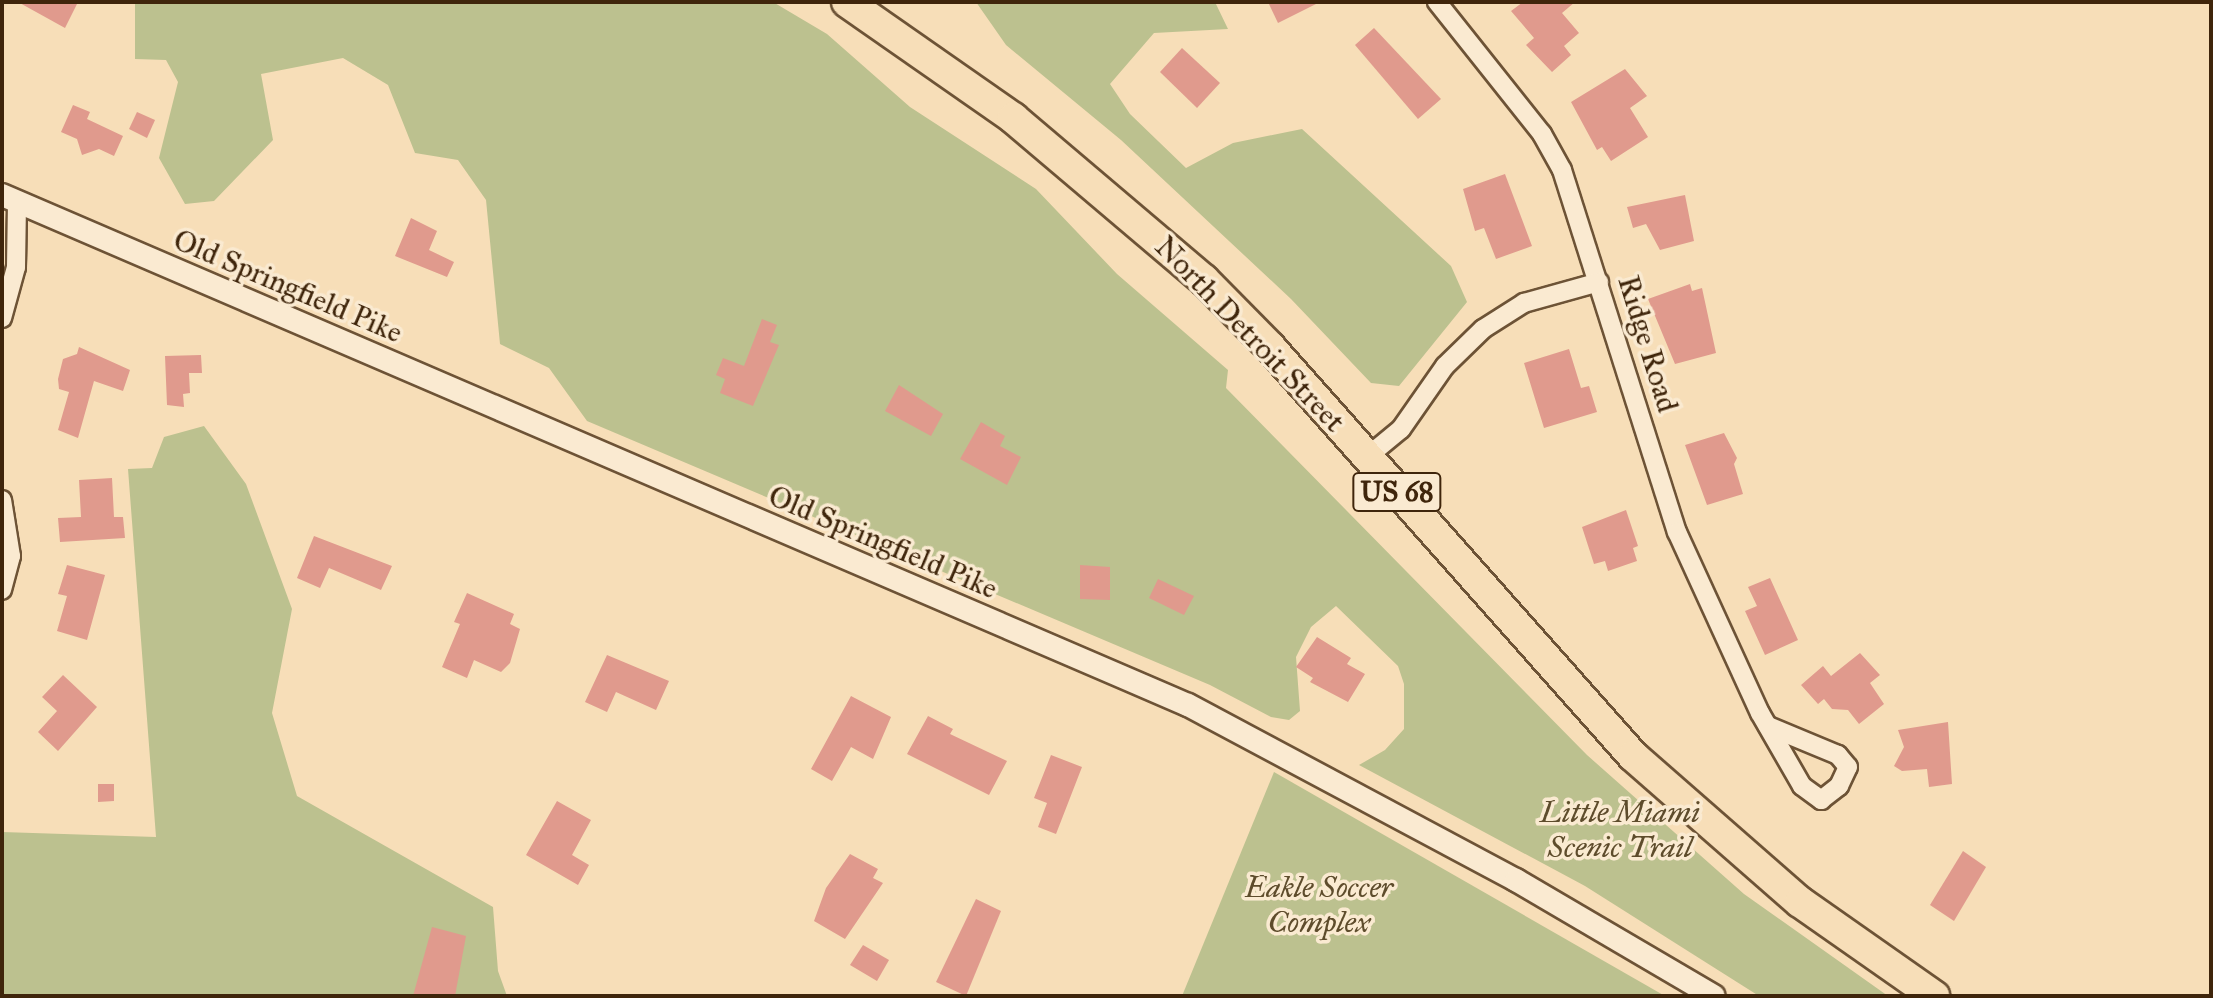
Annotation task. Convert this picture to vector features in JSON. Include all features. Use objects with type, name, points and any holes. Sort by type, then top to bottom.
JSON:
[{"type":"highway","name":"North Detroit Street","points":[[847,2],[1013,118],[1120,204],[1231,306],[1633,756],[1776,883],[1934,996]]},
{"type":"street","name":"Ridge Road","points":[[1437,2],[1542,134],[1571,191],[1677,532],[1768,726],[1802,786],[1821,800],[1839,786],[1848,767],[1838,755],[1768,726]]},
{"type":"street","points":[[2,318],[16,267],[10,198]]},
{"type":"street","name":"Old Springfield Pike","points":[[10,198],[1199,710],[1516,880],[1714,996]]},
{"type":"street","points":[[1367,457],[1401,429],[1445,366],[1483,329],[1524,303],[1599,282]]},
{"type":"street","points":[[2,500],[11,544],[2,590]]},
{"type":"green space","name":"Little Miami Scenic Trail","points":[[135,2],[773,2],[827,34],[910,107],[1036,189],[1117,274],[1228,370],[1226,388],[1587,755],[1744,894],[1888,996],[1759,996],[1585,886],[1359,765],[1385,750],[1404,729],[1404,684],[1398,666],[1336,606],[1311,627],[1296,657],[1300,711],[1289,720],[1271,717],[1210,685],[587,421],[549,368],[500,344],[486,200],[458,160],[415,153],[388,85],[343,58],[261,74],[273,140],[214,201],[185,204],[159,158],[178,82],[166,60],[135,59]]},
{"type":"green space","points":[[976,2],[1215,2],[1228,29],[1154,33],[1110,84],[1130,114],[1186,168],[1233,143],[1302,129],[1451,266],[1467,302],[1399,386],[1371,383],[1291,299],[1121,140],[1006,45]]},
{"type":"green space","points":[[204,426],[246,484],[292,609],[272,713],[297,796],[493,907],[498,971],[507,996],[2,996],[2,832],[156,837],[128,469],[152,468],[164,437]]},
{"type":"green space","name":"Eakle Soccer Complex","points":[[1274,772],[1665,996],[1182,996]]},
{"type":"building","points":[[18,2],[78,2],[65,28]]},
{"type":"building","points":[[1268,2],[1320,2],[1278,23]]},
{"type":"building","points":[[1523,2],[1575,2],[1562,13],[1579,33],[1564,46],[1571,55],[1552,72],[1526,45],[1534,38],[1511,11]]},
{"type":"building","points":[[1374,28],[1441,99],[1418,119],[1355,45]]},
{"type":"building","points":[[1182,48],[1220,83],[1197,108],[1160,72]]},
{"type":"building","points":[[1625,69],[1647,96],[1630,108],[1648,137],[1611,161],[1602,147],[1597,150],[1571,102]]},
{"type":"building","points":[[73,105],[90,112],[87,119],[123,136],[114,156],[99,149],[82,155],[77,139],[61,132]]},
{"type":"building","points":[[137,112],[155,120],[147,138],[129,129]]},
{"type":"building","points":[[1505,174],[1532,246],[1496,259],[1484,228],[1475,231],[1463,189]]},
{"type":"building","points":[[1685,195],[1694,241],[1660,250],[1646,224],[1633,228],[1627,207]]},
{"type":"building","points":[[411,218],[437,231],[429,250],[454,262],[447,277],[395,256]]},
{"type":"building","points":[[1690,284],[1692,291],[1702,288],[1716,353],[1675,364],[1648,299]]},
{"type":"building","points":[[762,319],[777,325],[770,342],[779,345],[753,406],[720,393],[725,379],[716,375],[723,358],[744,366]]},
{"type":"building","points":[[79,347],[130,370],[123,391],[94,381],[78,438],[58,430],[69,392],[59,389],[58,379],[63,359],[77,354]]},
{"type":"building","points":[[1569,349],[1581,388],[1589,386],[1597,412],[1544,428],[1524,363]]},
{"type":"building","points":[[201,355],[202,373],[189,373],[190,393],[183,394],[184,407],[167,405],[165,356]]},
{"type":"building","points":[[899,385],[943,414],[931,436],[885,411]]},
{"type":"building","points":[[981,422],[1005,436],[1000,446],[1021,457],[1007,485],[960,459]]},
{"type":"building","points":[[1724,433],[1737,458],[1734,464],[1743,494],[1707,505],[1685,445]]},
{"type":"building","points":[[112,478],[114,517],[123,517],[125,538],[60,542],[58,518],[81,517],[79,480]]},
{"type":"building","points":[[1626,510],[1638,546],[1633,548],[1637,561],[1608,571],[1605,561],[1594,564],[1582,527]]},
{"type":"building","points":[[314,536],[392,566],[381,590],[329,568],[320,588],[297,578]]},
{"type":"building","points":[[67,565],[105,575],[87,640],[57,631],[67,596],[58,594]]},
{"type":"building","points":[[1080,565],[1110,567],[1110,600],[1080,599]]},
{"type":"building","points":[[1770,578],[1798,640],[1765,655],[1745,611],[1757,606],[1748,587]]},
{"type":"building","points":[[1158,579],[1194,596],[1184,615],[1149,598]]},
{"type":"building","points":[[467,593],[514,614],[510,624],[520,629],[510,663],[501,672],[474,660],[467,678],[442,667],[460,624],[454,622]]},
{"type":"building","points":[[1317,637],[1351,658],[1347,664],[1365,674],[1348,702],[1310,682],[1313,678],[1296,667]]},
{"type":"building","points":[[1860,653],[1880,675],[1870,683],[1884,704],[1859,724],[1848,710],[1832,709],[1824,699],[1818,704],[1801,685],[1823,666],[1831,676]]},
{"type":"building","points":[[607,655],[669,681],[656,710],[616,692],[607,712],[585,702]]},
{"type":"building","points":[[63,675],[97,707],[58,751],[38,732],[57,711],[42,697]]},
{"type":"building","points":[[851,696],[891,717],[873,759],[851,747],[832,781],[811,769]]},
{"type":"building","points":[[928,716],[953,729],[950,734],[1007,761],[989,795],[907,754]]},
{"type":"building","points":[[1948,722],[1952,784],[1929,787],[1927,769],[1902,771],[1894,766],[1904,747],[1898,730]]},
{"type":"building","points":[[1051,755],[1082,767],[1056,834],[1038,827],[1047,803],[1034,798]]},
{"type":"building","points":[[98,784],[114,784],[114,801],[98,802]]},
{"type":"building","points":[[557,801],[591,820],[572,855],[589,865],[578,885],[526,855]]},
{"type":"building","points":[[1963,851],[1986,867],[1954,921],[1930,905]]},
{"type":"building","points":[[850,854],[878,869],[873,878],[883,883],[845,939],[814,921],[826,888]]},
{"type":"building","points":[[976,899],[1001,911],[966,996],[936,982]]},
{"type":"building","points":[[432,927],[466,936],[455,996],[413,996]]},
{"type":"building","points":[[863,945],[889,960],[877,981],[850,965]]}]
